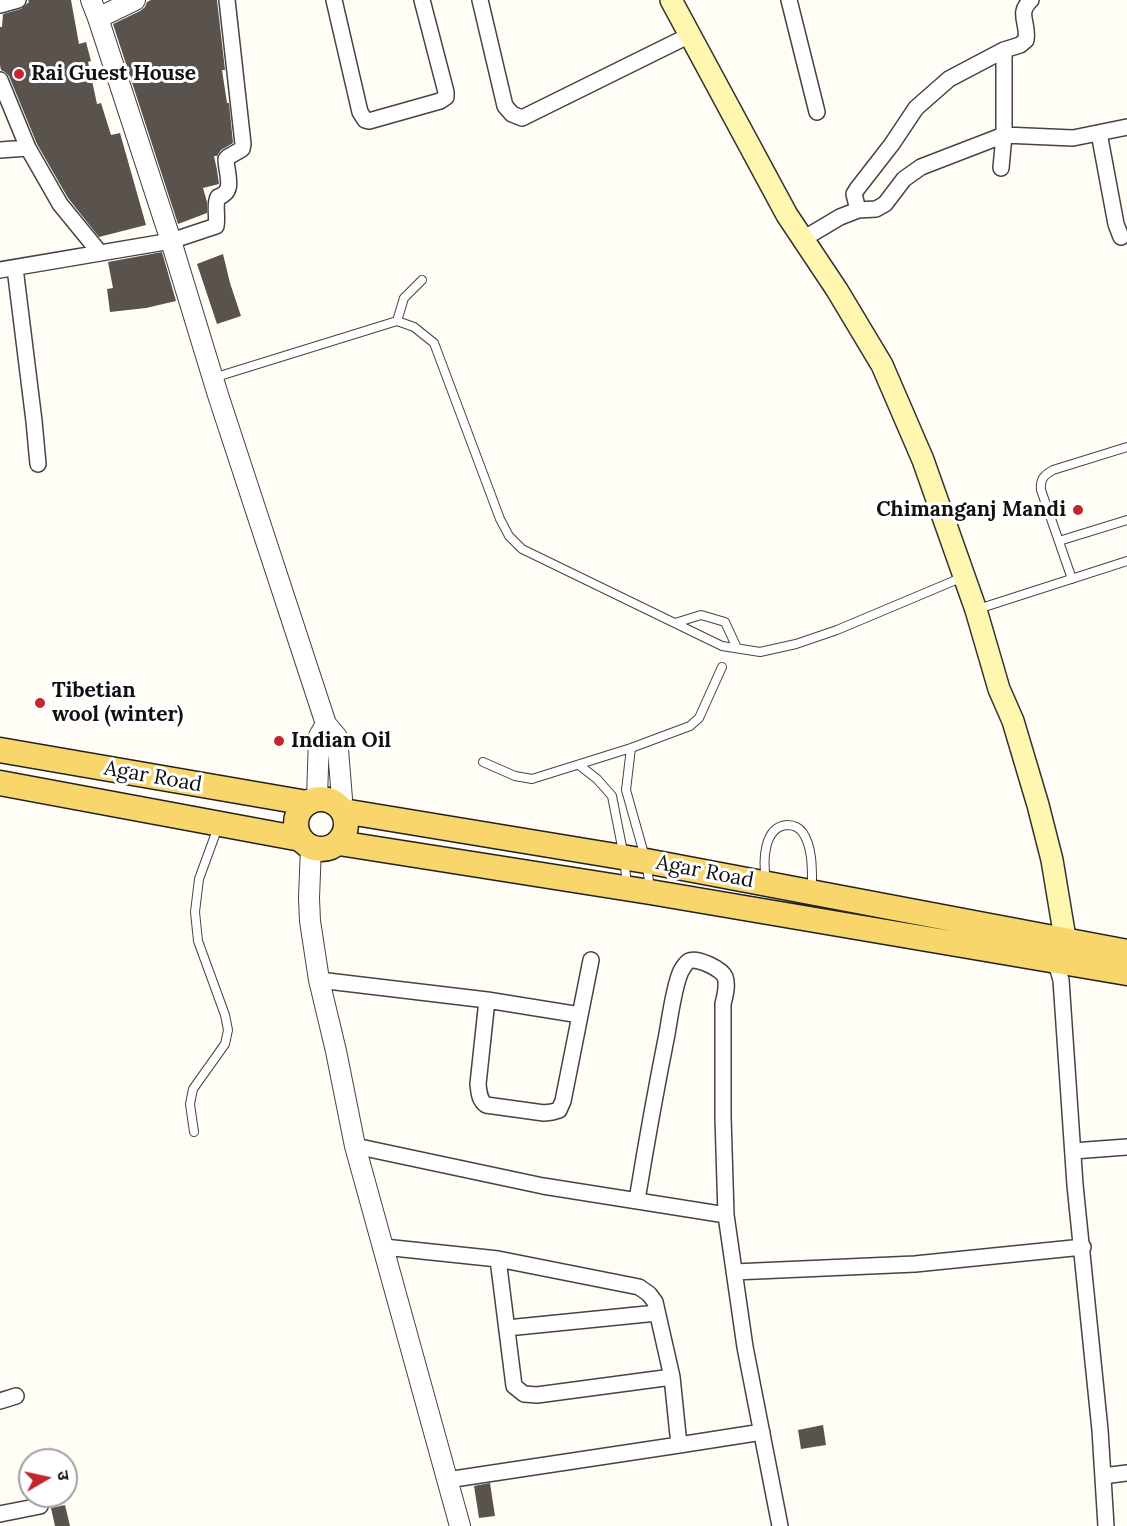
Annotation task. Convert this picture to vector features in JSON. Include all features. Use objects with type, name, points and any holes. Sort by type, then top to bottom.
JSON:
[{"type":"main road","points":[[671,0],[787,215],[837,290],[882,365],[922,460],[976,610],[999,689],[1013,721],[1038,805],[1052,860],[1061,957]]},
{"type":"main road","name":"Agar Road","points":[[0,750],[312,801],[323,798],[331,800],[343,811],[635,859],[896,908],[1061,957]]},
{"type":"main road","points":[[0,783],[219,823],[306,843],[323,850],[339,843],[344,836],[346,819],[343,811]]},
{"type":"main road","points":[[306,843],[297,832],[297,816],[301,808],[312,801]]},
{"type":"main road","points":[[339,843],[893,933],[1061,957],[1127,973]]},
{"type":"main road","points":[[893,933],[896,908]]},
{"type":"main road","points":[[1061,957],[1127,952]]},
{"type":"street","points":[[0,5],[18,0]]},
{"type":"street","points":[[135,0],[94,9],[327,724],[337,737],[343,811]]},
{"type":"street","points":[[38,464],[34,421],[8,269],[171,241],[216,226],[218,217],[215,202],[218,197],[223,196],[229,186],[226,159],[243,147],[227,0]]},
{"type":"street","points":[[334,0],[360,112],[365,120],[369,121],[441,101],[446,97],[422,0]]},
{"type":"street","points":[[480,0],[505,106],[512,114],[522,118],[690,35]]},
{"type":"street","points":[[789,0],[817,112]]},
{"type":"street","points":[[858,210],[854,194],[916,108],[949,80],[1026,40],[1027,28],[1023,10],[1031,0]]},
{"type":"street","points":[[1002,168],[1005,51]]},
{"type":"street","points":[[0,80],[28,148],[60,204],[100,253]]},
{"type":"street","points":[[803,239],[840,217],[858,210],[876,209],[885,204],[904,179],[921,167],[1004,135],[1073,138],[1127,127]]},
{"type":"street","points":[[1099,133],[1116,224],[1121,237]]},
{"type":"street","points":[[0,150],[28,148]]},
{"type":"street","points":[[312,801],[319,736],[327,724]]},
{"type":"street","points":[[306,843],[309,910],[319,980],[355,1146],[460,1526]]},
{"type":"street","points":[[1061,957],[1073,1151],[1100,1430],[1106,1526]]},
{"type":"street","points":[[487,1000],[478,1084],[482,1102],[486,1105],[552,1113],[559,1110],[563,1101],[591,960]]},
{"type":"street","points":[[637,1200],[652,1109],[680,973],[687,962],[692,960],[711,965],[725,976],[726,986],[723,1004],[726,1215],[745,1347],[780,1526]]},
{"type":"street","points":[[319,980],[487,1000],[580,1015]]},
{"type":"street","points":[[355,1146],[543,1186],[726,1215]]},
{"type":"street","points":[[1073,1151],[1127,1147]]},
{"type":"street","points":[[384,1247],[498,1260],[639,1287],[655,1302],[672,1377],[679,1445]]},
{"type":"street","points":[[734,1272],[915,1264],[1083,1247]]},
{"type":"street","points":[[498,1260],[514,1386],[524,1394],[537,1395],[672,1377]]},
{"type":"street","points":[[507,1328],[657,1313]]},
{"type":"street","points":[[0,1401],[16,1396]]},
{"type":"street","points":[[447,1480],[762,1432]]},
{"type":"street","points":[[1102,1476],[1127,1473]]},
{"type":"street","points":[[0,1514],[30,1508]]},
{"type":"lane","points":[[398,321],[404,298],[422,280]]},
{"type":"lane","points":[[213,378],[398,321],[414,327],[434,343],[500,519],[509,536],[522,549],[722,646],[760,652],[796,644],[837,630],[964,576]]},
{"type":"lane","points":[[1072,579],[1040,483],[1045,475],[1053,470],[1127,447]]},
{"type":"lane","points":[[1059,541],[1127,520]]},
{"type":"lane","points":[[976,610],[1127,561]]},
{"type":"lane","points":[[675,623],[702,615],[725,622],[737,648]]},
{"type":"lane","points":[[483,762],[515,776],[532,778],[631,748],[696,723],[722,667]]},
{"type":"lane","points":[[631,748],[626,790],[639,891]]},
{"type":"lane","points":[[579,765],[597,779],[612,796],[635,859],[639,891]]},
{"type":"lane","points":[[612,796],[620,790],[626,790]]},
{"type":"lane","points":[[194,1132],[190,1104],[194,1089],[225,1044],[228,1030],[225,1015],[198,941],[195,912],[199,879],[219,823]]},
{"type":"lane","points":[[767,884],[764,858],[771,836],[777,827],[796,826],[803,832],[808,845],[812,865],[812,892]]},
{"type":"building","points":[[28,0],[71,0],[79,44],[86,42],[91,61],[88,62],[97,104],[101,103],[111,135],[120,133],[146,225],[99,237],[68,198],[37,144],[9,76],[1,70],[0,65],[0,27],[2,27],[3,14],[21,9],[29,2]]},
{"type":"building","points":[[151,0],[217,0],[225,70],[222,70],[227,103],[229,103],[233,143],[214,156],[219,184],[203,188],[207,213],[178,224],[113,24],[140,11]]},
{"type":"building","points":[[162,252],[176,301],[146,308],[110,312],[107,289],[113,288],[108,262]]},
{"type":"building","points":[[223,254],[241,316],[217,324],[197,264]]},
{"type":"building","points":[[823,1425],[826,1445],[801,1449],[798,1430]]},
{"type":"building","points":[[490,1483],[495,1516],[479,1518],[474,1486]]},
{"type":"building","points":[[51,1508],[66,1508],[70,1526],[55,1526]]},
{"type":"place","name":"Rai Guest House","points":[[19,74]]},
{"type":"place","name":"Chimanganj Mandi","points":[[1078,510]]},
{"type":"place","name":"Tibetian wool (winter)","points":[[40,703]]},
{"type":"place","name":"Indian Oil","points":[[279,741]]}]
